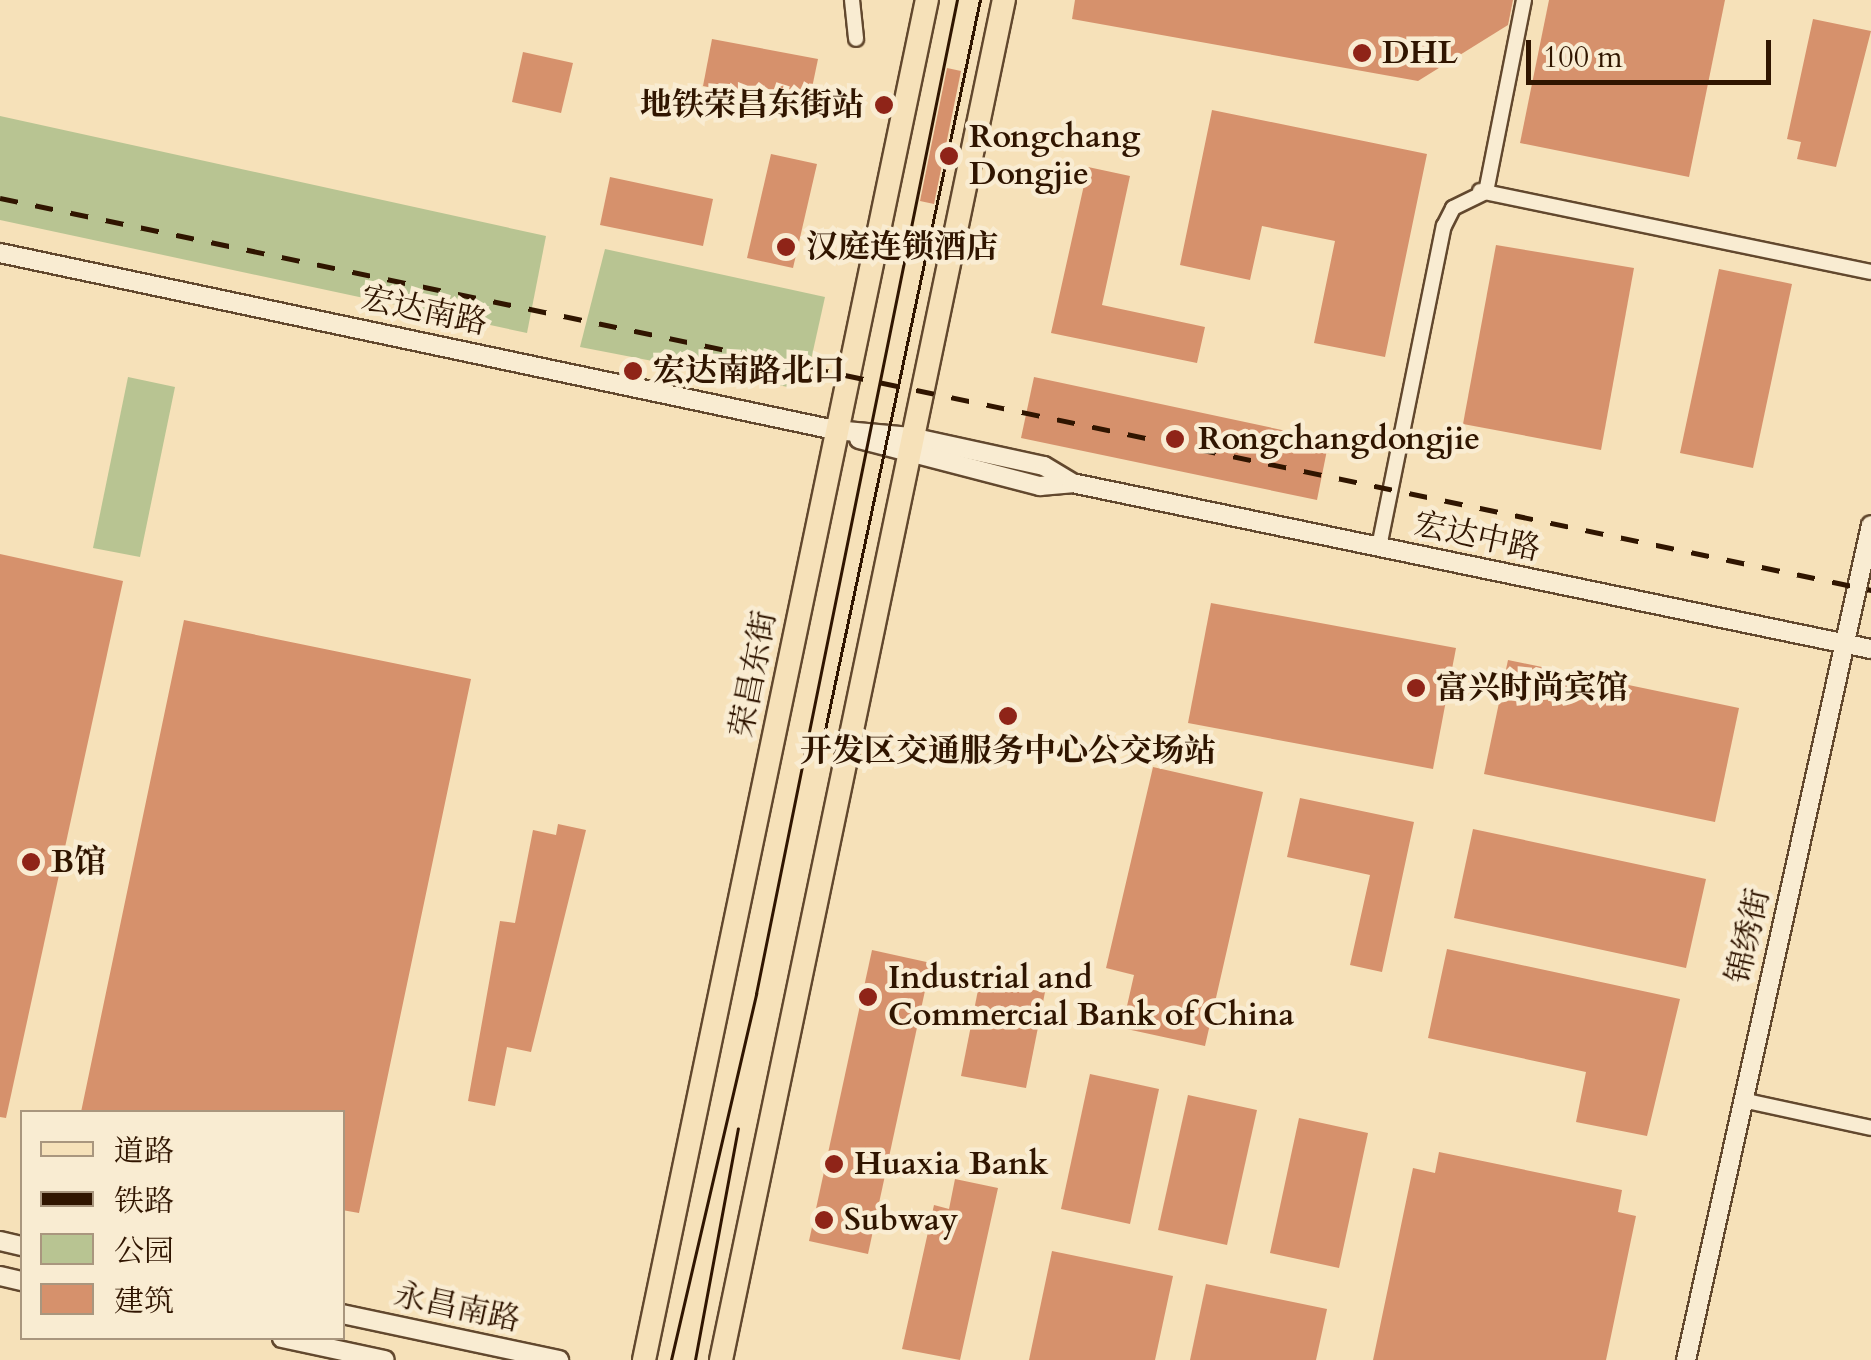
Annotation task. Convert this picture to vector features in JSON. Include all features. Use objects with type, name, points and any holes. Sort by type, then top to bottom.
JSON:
[{"type":"main road","name":"荣昌东街","points":[[644,1360],[927,0]]},
{"type":"main road","points":[[721,1360],[1004,0]]},
{"type":"street","points":[[852,0],[856,39]]},
{"type":"street","points":[[1378,547],[1444,226],[1453,208],[1479,191],[1524,0]]},
{"type":"street","points":[[1479,191],[1871,272]]},
{"type":"street","name":"宏达南路","points":[[0,253],[909,447]]},
{"type":"street","name":"宏达中路","points":[[909,447],[1040,486],[1072,483],[1871,649]]},
{"type":"street","name":"锦绣街","points":[[1686,1360],[1871,525]]},
{"type":"street","points":[[1742,1100],[1871,1128]]},
{"type":"street","name":"永昌南路","points":[[345,1315],[558,1360]]},
{"type":"street","name":"永昌南路","points":[[291,1340],[385,1360]]},
{"type":"green space","points":[[0,116],[546,236],[527,333],[0,220]]},
{"type":"green space","points":[[605,249],[825,297],[807,378],[788,387],[580,347]]},
{"type":"green space","points":[[128,377],[175,387],[140,557],[93,548]]},
{"type":"building","name":"DHL","points":[[1075,0],[1513,0],[1508,25],[1418,81],[1072,19]]},
{"type":"building","points":[[1549,0],[1725,0],[1689,177],[1520,143]]},
{"type":"building","points":[[1813,19],[1871,31],[1836,167],[1797,159],[1801,142],[1787,139]]},
{"type":"building","points":[[712,39],[818,59],[808,107],[703,86]]},
{"type":"building","points":[[523,52],[573,63],[561,113],[512,102]]},
{"type":"building","points":[[947,68],[961,71],[934,204],[920,201]]},
{"type":"building","points":[[1212,110],[1427,154],[1385,357],[1314,343],[1335,241],[1262,226],[1250,280],[1180,265]]},
{"type":"building","points":[[771,154],[817,164],[793,268],[747,258]]},
{"type":"building","points":[[1088,167],[1130,176],[1102,305],[1205,327],[1197,363],[1051,333]]},
{"type":"building","points":[[610,177],[713,199],[703,246],[600,225]]},
{"type":"building","points":[[1496,245],[1634,268],[1601,450],[1463,424]]},
{"type":"building","points":[[1719,269],[1792,284],[1753,468],[1680,453]]},
{"type":"building","name":"Rongchangdongjie","points":[[1034,377],[1329,440],[1317,500],[1021,438]]},
{"type":"building","name":"B馆","points":[[0,554],[123,581],[6,1118],[0,1117]]},
{"type":"building","points":[[1211,603],[1456,648],[1433,769],[1188,723]]},
{"type":"building","points":[[184,620],[471,679],[359,1213],[345,1211],[345,1110],[81,1110]]},
{"type":"building","points":[[1508,660],[1739,708],[1715,822],[1484,774]]},
{"type":"building","points":[[1153,767],[1263,792],[1205,1046],[1122,1028],[1134,975],[1106,968]]},
{"type":"building","points":[[1300,798],[1414,822],[1382,972],[1350,965],[1370,875],[1287,857]]},
{"type":"building","points":[[558,824],[586,830],[531,1052],[507,1047],[495,1106],[468,1101],[500,921],[515,923],[533,830],[556,835]]},
{"type":"building","points":[[1473,829],[1706,879],[1686,968],[1454,918]]},
{"type":"building","points":[[1447,949],[1680,999],[1647,1136],[1576,1122],[1586,1072],[1428,1038]]},
{"type":"building","points":[[872,950],[931,963],[868,1254],[809,1241]]},
{"type":"building","points":[[980,980],[1045,992],[1026,1088],[961,1076]]},
{"type":"building","points":[[1090,1074],[1159,1089],[1130,1224],[1061,1209]]},
{"type":"building","points":[[1188,1095],[1257,1110],[1227,1245],[1158,1230]]},
{"type":"building","points":[[1299,1118],[1368,1133],[1339,1268],[1270,1253]]},
{"type":"building","points":[[1439,1152],[1622,1190],[1618,1212],[1636,1216],[1606,1360],[1373,1360],[1413,1168],[1435,1173]]},
{"type":"building","points":[[955,1179],[998,1188],[960,1360],[902,1349],[934,1205],[949,1209]]},
{"type":"building","points":[[1052,1251],[1173,1276],[1155,1360],[1029,1360]]},
{"type":"building","points":[[1206,1284],[1327,1309],[1316,1360],[1190,1360]]},
{"type":"tram line","points":[[671,1360],[756,994],[957,0]]},
{"type":"tram line","points":[[819,758],[980,0]]},
{"type":"tram line","points":[[695,1360],[738,1129]]},
{"type":"railway","points":[[0,198],[1871,590]]},
{"type":"place","name":"DHL","points":[[1362,53]]},
{"type":"place","name":"地铁荣昌东街站","points":[[884,105]]},
{"type":"place","name":"Rongchang Dongjie","points":[[949,156]]},
{"type":"place","name":"汉庭连锁酒店","points":[[786,247]]},
{"type":"place","name":"宏达南路北口","points":[[633,371]]},
{"type":"place","name":"Rongchangdongjie","points":[[1175,439]]},
{"type":"place","name":"富兴时尚宾馆","points":[[1416,688]]},
{"type":"place","name":"开发区交通服务中心公交场站","points":[[1008,716]]},
{"type":"place","name":"B馆","points":[[31,862]]},
{"type":"place","name":"Industrial and Commercial Bank of China","points":[[868,997]]},
{"type":"place","name":"Huaxia Bank","points":[[834,1164]]},
{"type":"place","name":"Subway","points":[[824,1220]]}]
